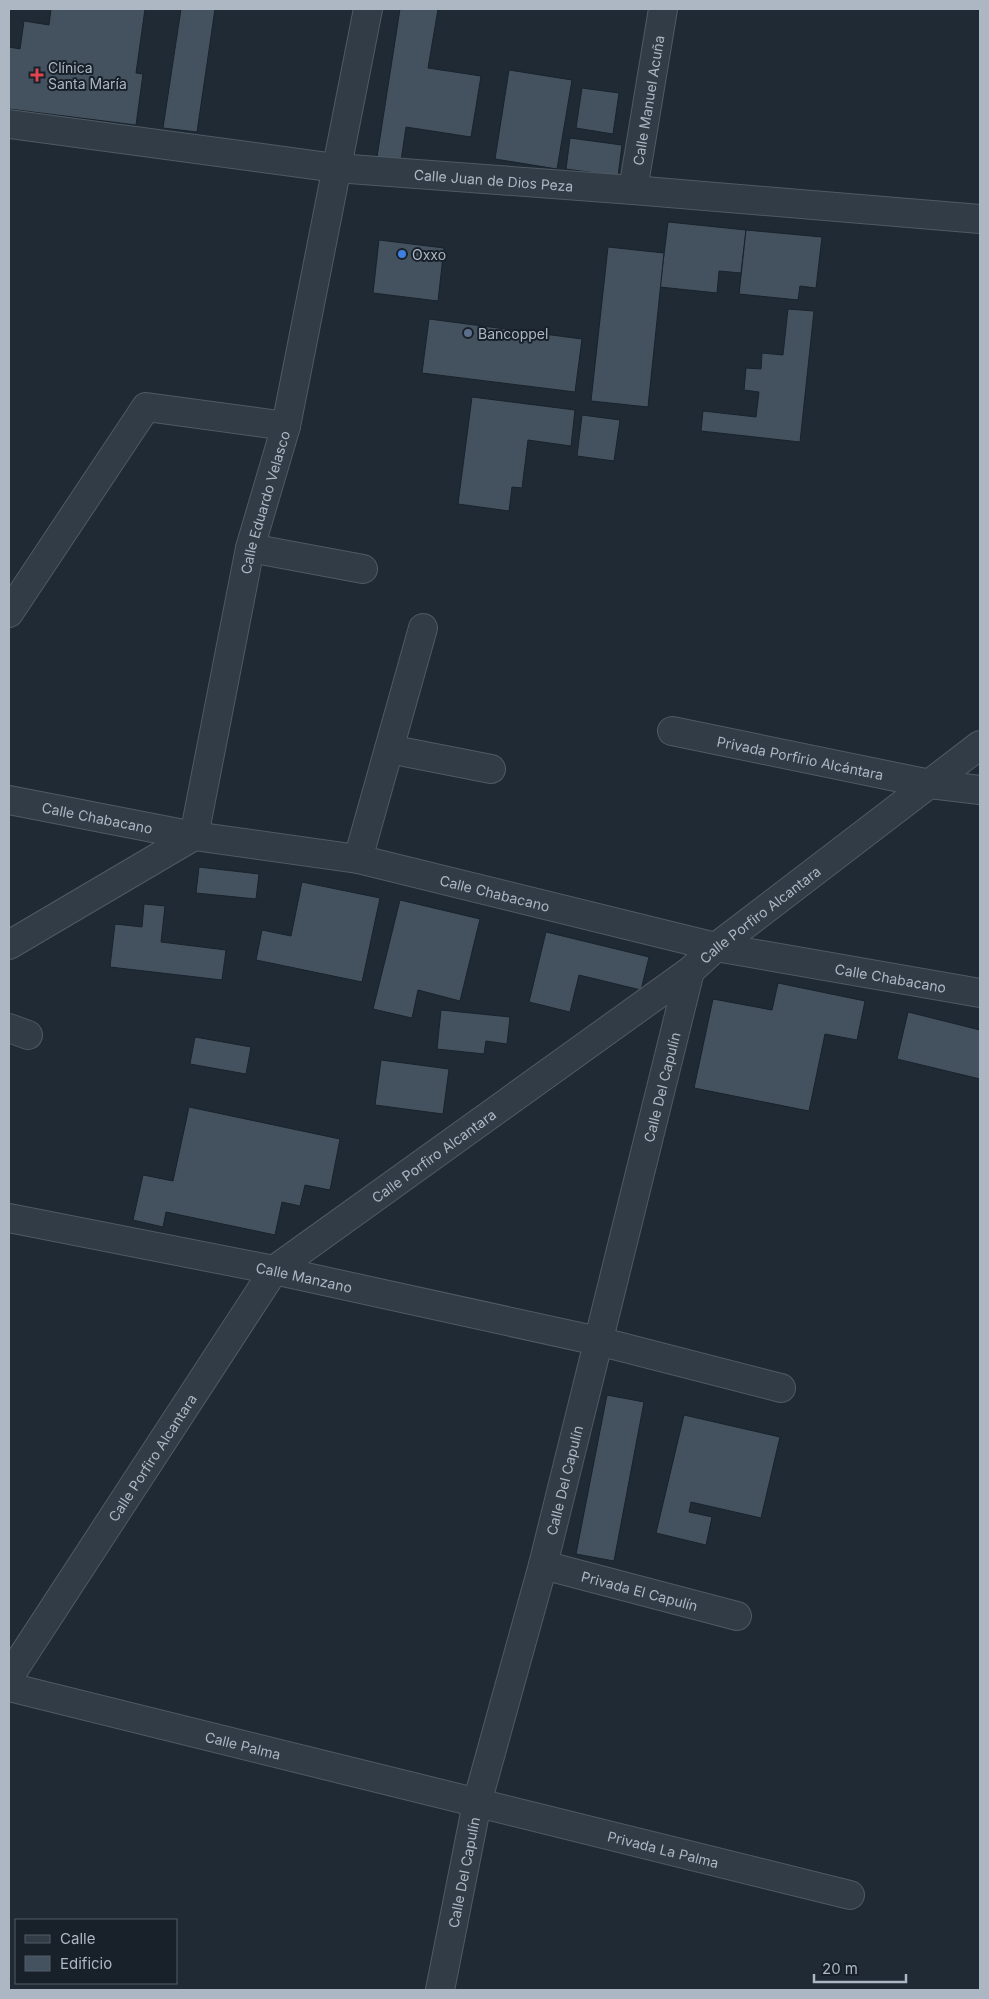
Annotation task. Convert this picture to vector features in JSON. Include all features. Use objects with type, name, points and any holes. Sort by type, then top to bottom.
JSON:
[{"type":"street","name":"Calle Eduardo Velasco","points":[[194,836],[250,548],[286,426],[368,9]]},
{"type":"street","name":"Calle Manuel Acuña","points":[[633,190],[663,9]]},
{"type":"street","name":"Calle Juan de Dios Peza","points":[[9,124],[336,168],[633,190],[980,219]]},
{"type":"street","points":[[9,613],[146,408],[286,426]]},
{"type":"street","points":[[250,548],[363,568]]},
{"type":"street","points":[[358,859],[423,628]]},
{"type":"street","name":"Privada Porfirio Alcántara","points":[[672,731],[930,784],[980,790]]},
{"type":"street","name":"Calle Porfiro Alcantara","points":[[9,1677],[274,1270],[690,971],[716,947],[980,745]]},
{"type":"street","points":[[389,748],[491,769]]},
{"type":"street","name":"Calle Chabacano","points":[[9,800],[194,836],[358,859],[716,947],[980,993]]},
{"type":"street","points":[[9,945],[194,836]]},
{"type":"street","name":"Calle Del Capulín","points":[[440,1990],[477,1804],[543,1565],[690,971]]},
{"type":"street","name":"Calle Manzano","points":[[9,1218],[274,1270],[598,1341]]},
{"type":"street","points":[[598,1341],[781,1388]]},
{"type":"street","name":"Privada El Capulín","points":[[543,1565],[737,1616]]},
{"type":"street","name":"Calle Palma","points":[[9,1687],[477,1804]]},
{"type":"street","name":"Privada La Palma","points":[[477,1804],[850,1895]]},
{"type":"building","points":[[51,9],[145,9],[136,73],[143,74],[136,125],[9,109],[9,47],[20,49],[24,21],[49,25]]},
{"type":"building","points":[[181,9],[215,9],[197,132],[163,128]]},
{"type":"building","points":[[400,9],[438,9],[428,68],[481,76],[471,137],[406,127],[401,161],[377,157]]},
{"type":"building","points":[[509,70],[572,80],[557,169],[495,159]]},
{"type":"building","points":[[582,88],[619,93],[613,134],[576,128]]},
{"type":"building","points":[[570,138],[622,145],[618,176],[566,169]]},
{"type":"building","points":[[668,222],[746,230],[741,273],[719,271],[717,293],[660,287]]},
{"type":"building","points":[[746,230],[822,237],[816,288],[800,286],[798,300],[739,294]]},
{"type":"building","points":[[379,240],[444,248],[438,301],[373,293]]},
{"type":"building","points":[[608,247],[664,253],[648,407],[591,401]]},
{"type":"building","points":[[788,309],[814,311],[800,442],[701,431],[703,411],[756,417],[759,392],[744,390],[746,368],[761,369],[762,353],[783,355]]},
{"type":"building","points":[[429,319],[582,339],[575,392],[422,373]]},
{"type":"building","points":[[472,397],[575,410],[571,446],[528,440],[522,488],[512,487],[509,511],[458,504]]},
{"type":"building","points":[[582,415],[620,420],[614,461],[577,456]]},
{"type":"building","points":[[199,867],[259,874],[256,899],[196,893]]},
{"type":"building","points":[[302,882],[380,898],[362,982],[256,960],[262,930],[291,936]]},
{"type":"building","points":[[400,900],[480,919],[460,1001],[418,990],[412,1018],[373,1009]]},
{"type":"building","points":[[144,904],[165,906],[161,942],[226,950],[222,980],[110,967],[115,924],[142,927]]},
{"type":"building","points":[[546,932],[649,957],[641,990],[579,975],[570,1012],[529,1002]]},
{"type":"building","points":[[778,983],[865,1001],[857,1040],[825,1034],[809,1111],[694,1088],[713,999],[772,1010]]},
{"type":"building","points":[[441,1010],[510,1017],[507,1044],[486,1041],[484,1054],[437,1049]]},
{"type":"building","points":[[908,1012],[980,1030],[980,1079],[897,1059]]},
{"type":"building","points":[[195,1037],[251,1047],[246,1074],[190,1064]]},
{"type":"building","points":[[381,1060],[449,1069],[443,1114],[375,1105]]},
{"type":"building","points":[[189,1107],[340,1139],[330,1190],[305,1185],[300,1206],[282,1202],[275,1235],[166,1212],[163,1227],[133,1220],[143,1175],[173,1181]]},
{"type":"building","points":[[607,1395],[644,1402],[614,1561],[576,1554]]},
{"type":"building","points":[[684,1415],[780,1437],[761,1518],[691,1502],[689,1512],[712,1517],[706,1545],[656,1533]]},
{"type":"place","name":"Clínica Santa María","points":[[37,75]]},
{"type":"place","name":"Oxxo","points":[[402,254]]},
{"type":"place","name":"Bancoppel","points":[[468,333]]}]
